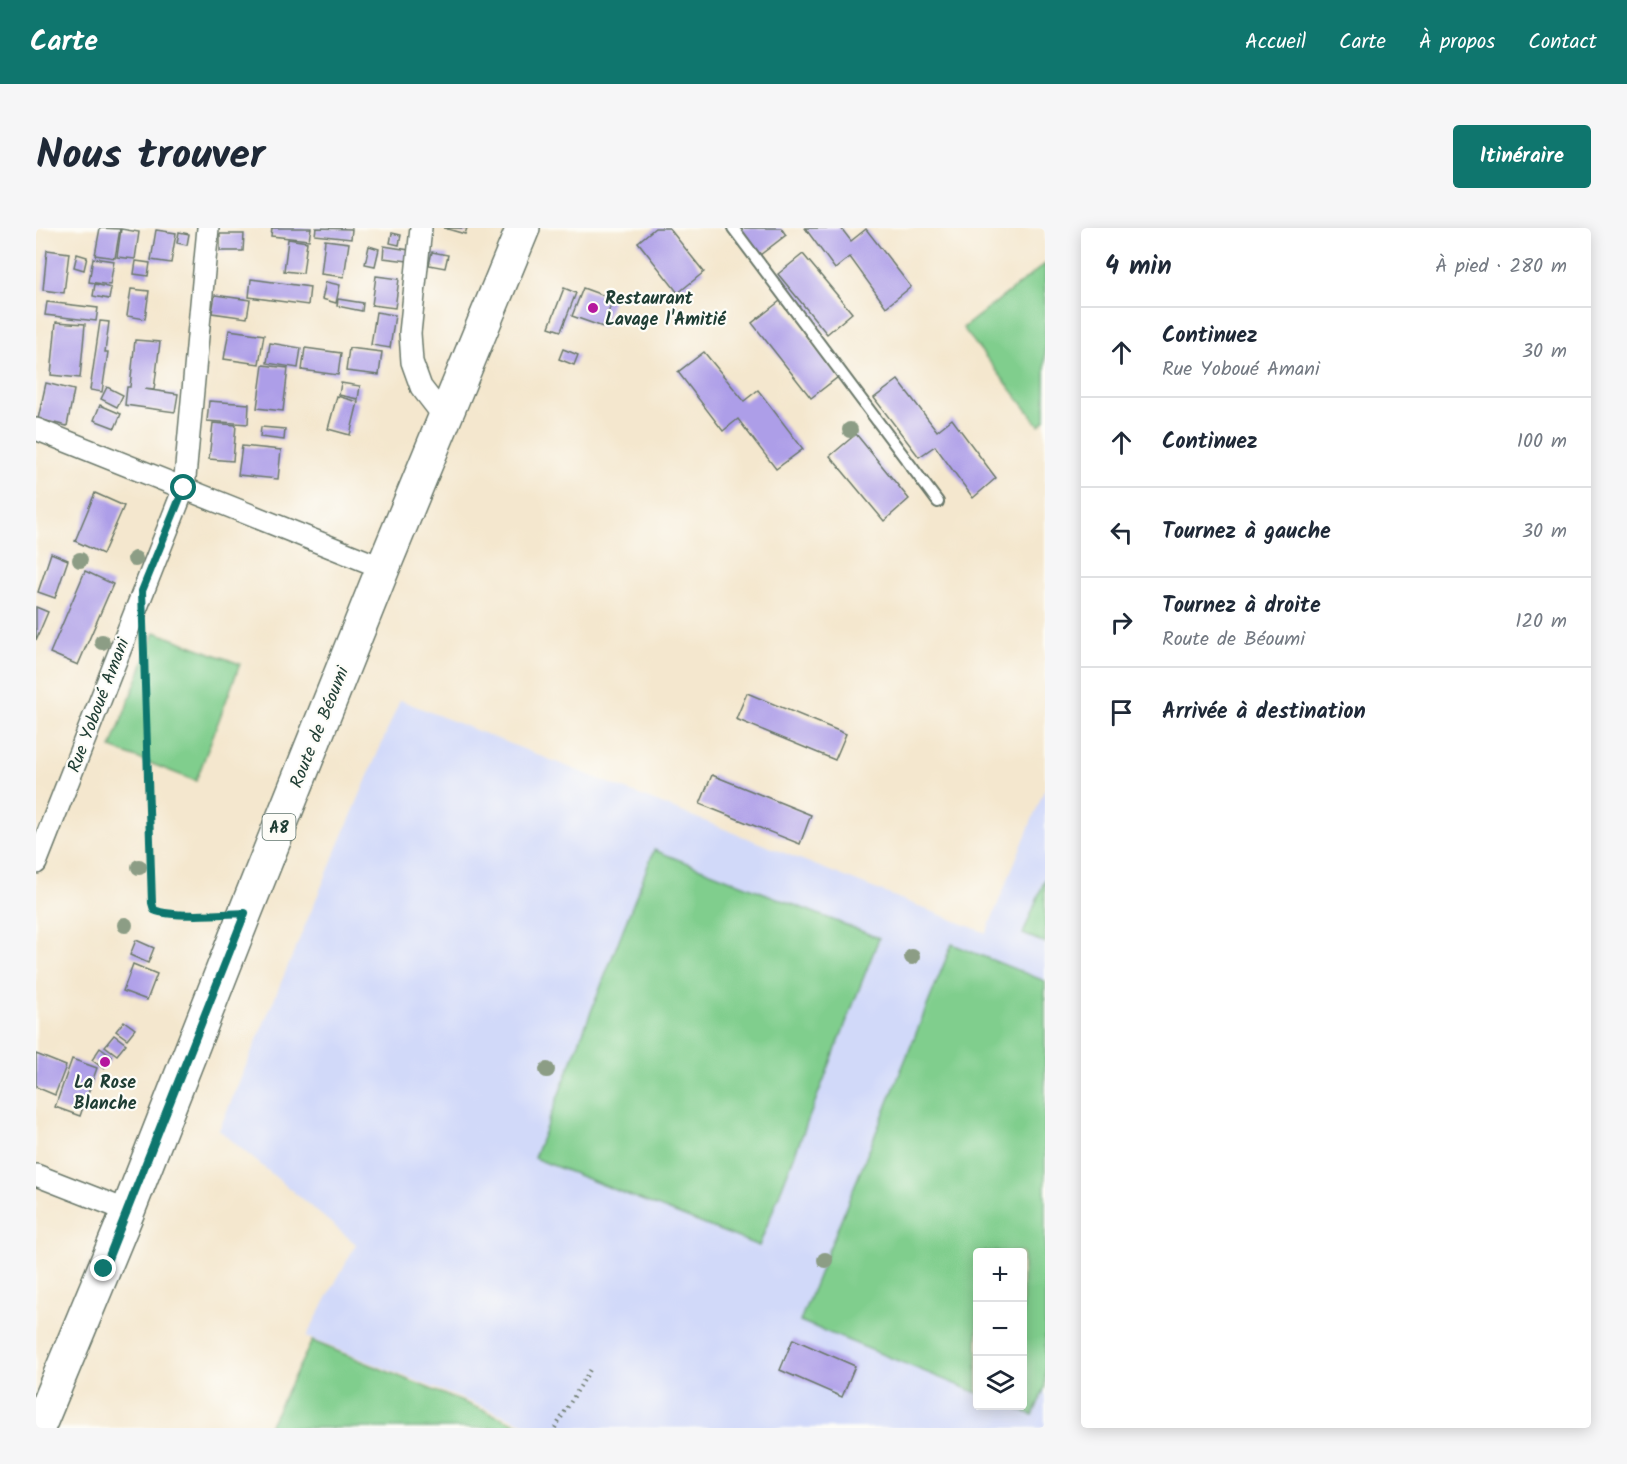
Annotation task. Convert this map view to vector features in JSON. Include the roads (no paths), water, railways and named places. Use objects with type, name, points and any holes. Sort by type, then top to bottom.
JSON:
[{"type":"main road","name":"Route de Béoumi","points":[[38,1428],[128,1211],[383,568],[523,228]]},
{"type":"street","name":"Rue Yoboué Amani","points":[[36,863],[184,488],[208,228]]},
{"type":"street","points":[[421,228],[410,333],[412,362],[421,387],[445,418]]},
{"type":"street","points":[[36,429],[383,568]]},
{"type":"street","points":[[36,1175],[128,1211]]},
{"type":"lane","points":[[733,228],[938,502]]},
{"type":"place","name":"Restaurant Lavage l'Amitié","points":[[593,308]]},
{"type":"place","name":"La Rose Blanche","points":[[105,1062]]}]
